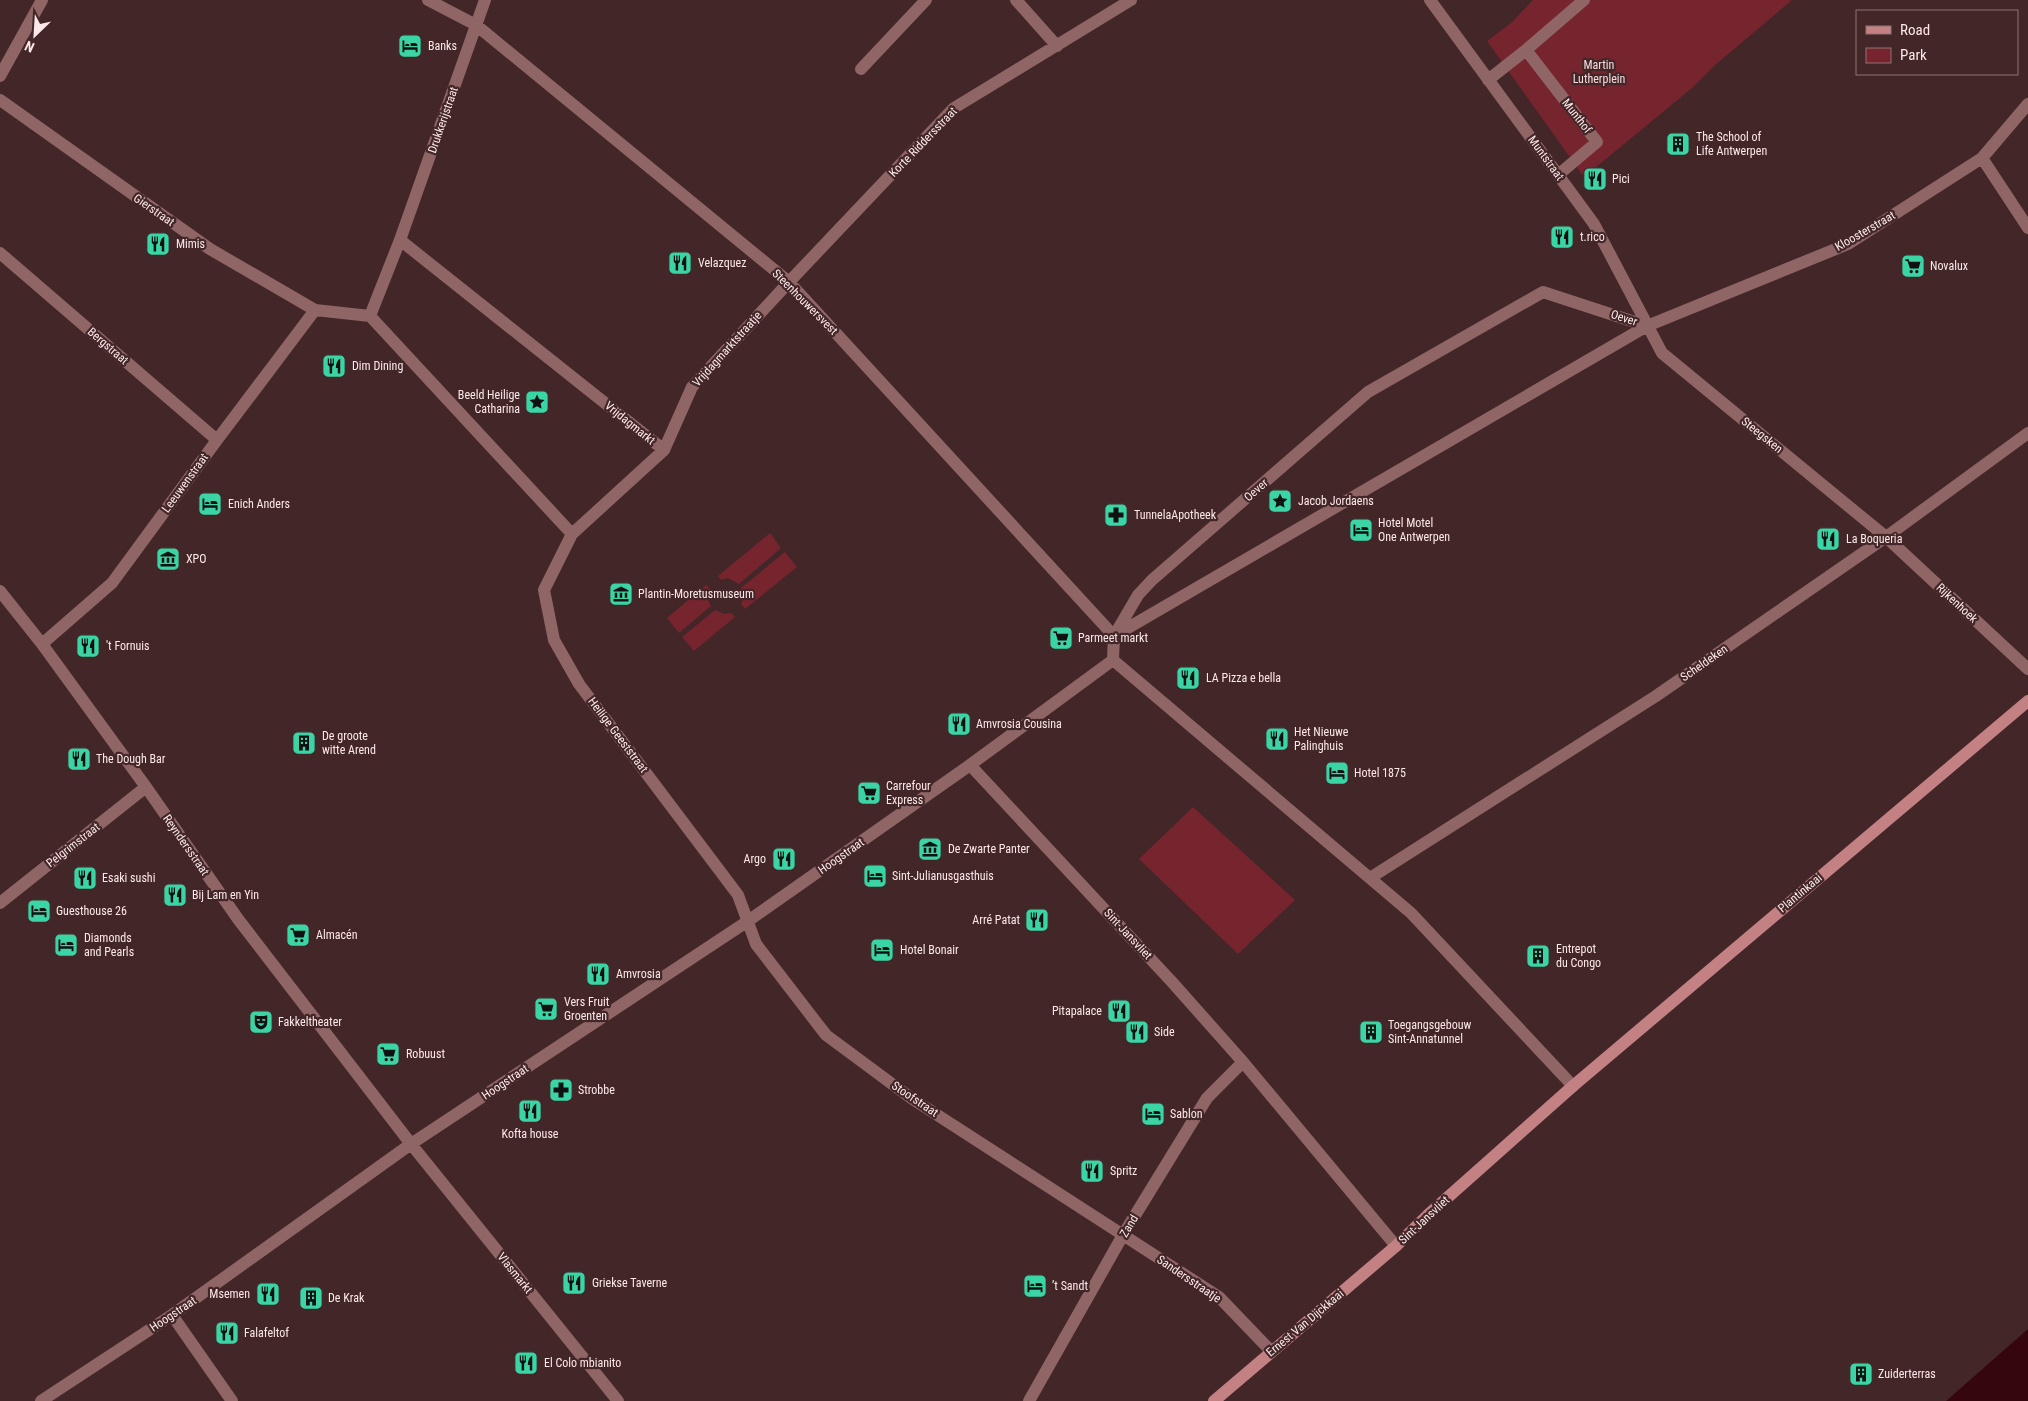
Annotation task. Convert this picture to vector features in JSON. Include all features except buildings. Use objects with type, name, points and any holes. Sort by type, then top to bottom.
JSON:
[{"type":"street","points":[[0,76],[42,0]]},
{"type":"street","name":"Steenhouwersvest","points":[[428,0],[476,25],[788,282],[1114,636]]},
{"type":"street","name":"Drukkerijstraat","points":[[400,240],[485,0]]},
{"type":"street","points":[[861,69],[926,0]]},
{"type":"street","points":[[1016,0],[1057,46]]},
{"type":"street","name":"Korte Riddersstraat","points":[[788,282],[954,108],[1131,0]]},
{"type":"street","name":"Muntstraat","points":[[1430,0],[1594,224],[1647,326]]},
{"type":"street","points":[[1488,80],[1584,0]]},
{"type":"street","name":"Munthof","points":[[1526,50],[1597,142],[1558,175]]},
{"type":"street","name":"Gierstraat","points":[[0,100],[210,249],[315,310]]},
{"type":"street","name":"Kloosterstraat","points":[[1647,326],[1848,244],[1982,158],[2028,104]]},
{"type":"street","points":[[1982,158],[2028,228]]},
{"type":"street","points":[[370,316],[400,240]]},
{"type":"street","name":"Vrijdagmarkt","points":[[400,240],[664,450],[572,534]]},
{"type":"street","name":"Bergstraat","points":[[0,253],[216,440]]},
{"type":"street","name":"Vrijdagmarktstraatje","points":[[664,450],[692,387],[788,282]]},
{"type":"street","name":"Oever","points":[[1114,636],[1138,595],[1152,580],[1368,392],[1543,292],[1647,326]]},
{"type":"street","points":[[315,310],[370,316],[572,534]]},
{"type":"street","name":"Leeuwenstraat","points":[[42,644],[112,583],[216,440],[315,310]]},
{"type":"street","name":"Steegsken","points":[[1647,326],[1662,353],[1886,537]]},
{"type":"street","name":"Oever","points":[[1114,636],[1647,326]]},
{"type":"street","name":"Scheldeken","points":[[1370,878],[1656,696],[1886,537],[2028,433]]},
{"type":"street","name":"Heilige Geeststraat","points":[[572,534],[544,590],[554,640],[580,684],[738,895],[748,921]]},
{"type":"street","name":"Rijkenhoek","points":[[1886,537],[2028,669]]},
{"type":"street","name":"Reyndersstraat","points":[[0,591],[42,644],[146,787],[238,919],[412,1144]]},
{"type":"street","points":[[1113,660],[1114,636]]},
{"type":"street","points":[[1113,660],[1411,913],[1573,1086]]},
{"type":"street","points":[[970,764],[1113,660]]},
{"type":"street","name":"Plantinkaai","points":[[1573,1086],[2028,701]]},
{"type":"street","name":"Hoogstraat","points":[[42,1401],[172,1315],[412,1144],[748,921],[970,764]]},
{"type":"street","name":"Sint-Jansvliet","points":[[970,764],[1172,982],[1243,1062],[1396,1246],[1573,1086]]},
{"type":"street","name":"Pelgrimstraat","points":[[0,903],[146,787]]},
{"type":"street","name":"Stoofstraat","points":[[748,921],[756,944],[826,1035],[911,1098],[1123,1235]]},
{"type":"street","name":"Zand","points":[[1029,1401],[1123,1235],[1207,1098],[1243,1062]]},
{"type":"street","name":"Vlasmarkt","points":[[412,1144],[618,1401]]},
{"type":"street","name":"Sandersstraatje","points":[[1123,1235],[1219,1297],[1271,1351]]},
{"type":"street","name":"Ernest Van Dijckkaai","points":[[1214,1401],[1396,1246]]},
{"type":"street","points":[[172,1315],[232,1401]]},
{"type":"green space","name":"Martin Lutherplein","points":[[1533,0],[1792,0],[1714,66],[1692,88],[1584,177],[1487,41],[1511,23]]},
{"type":"green space","points":[[770,533],[781,548],[739,584],[728,578],[721,580],[718,576]]},
{"type":"green space","points":[[785,552],[797,567],[745,609],[741,604],[743,598],[741,588]]},
{"type":"green space","points":[[706,585],[710,589],[708,600],[711,606],[679,633],[667,618]]},
{"type":"green space","points":[[715,610],[724,614],[731,613],[735,617],[694,651],[682,637]]},
{"type":"green space","points":[[1193,807],[1295,900],[1238,954],[1139,859]]},
{"type":"shaded area","points":[[2028,1329],[2028,1401],[1946,1401]]},
{"type":"place","name":"Banks","points":[[410,46]]},
{"type":"place","name":"The School of Life Antwerpen","points":[[1678,144]]},
{"type":"place","name":"Pici","points":[[1595,179]]},
{"type":"place","name":"t.rico","points":[[1562,237]]},
{"type":"place","name":"Mimis","points":[[158,244]]},
{"type":"place","name":"Velazquez","points":[[680,263]]},
{"type":"place","name":"Novalux","points":[[1913,266]]},
{"type":"place","name":"Dim Dining","points":[[334,366]]},
{"type":"place","name":"Beeld Heilige Catharina","points":[[537,402]]},
{"type":"place","name":"Jacob Jordaens","points":[[1280,501]]},
{"type":"place","name":"Enich Anders","points":[[210,504]]},
{"type":"place","name":"TunnelaApotheek","points":[[1116,515]]},
{"type":"place","name":"Hotel Motel One Antwerpen","points":[[1361,530]]},
{"type":"place","name":"La Boqueria","points":[[1828,539]]},
{"type":"place","name":"XPO","points":[[168,559]]},
{"type":"place","name":"Plantin-Moretusmuseum","points":[[621,594]]},
{"type":"place","name":"Parmeet markt","points":[[1061,638]]},
{"type":"place","name":"'t Fornuis","points":[[88,646]]},
{"type":"place","name":"LA Pizza e bella","points":[[1188,678]]},
{"type":"place","name":"Amvrosia Cousina","points":[[959,724]]},
{"type":"place","name":"Het Nieuwe Palinghuis","points":[[1277,739]]},
{"type":"place","name":"De groote witte Arend","points":[[304,743]]},
{"type":"place","name":"The Dough Bar","points":[[79,759]]},
{"type":"place","name":"Hotel 1875","points":[[1337,773]]},
{"type":"place","name":"Carrefour Express","points":[[869,793]]},
{"type":"place","name":"De Zwarte Panter","points":[[930,849]]},
{"type":"place","name":"Argo","points":[[784,859]]},
{"type":"place","name":"Sint-Julianusgasthuis","points":[[875,876]]},
{"type":"place","name":"Esaki sushi","points":[[85,878]]},
{"type":"place","name":"Bij Lam en Yin","points":[[175,895]]},
{"type":"place","name":"Guesthouse 26","points":[[39,911]]},
{"type":"place","name":"Arré Patat","points":[[1037,920]]},
{"type":"place","name":"Almacén","points":[[298,935]]},
{"type":"place","name":"Diamonds and Pearls","points":[[66,945]]},
{"type":"place","name":"Hotel Bonair","points":[[882,950]]},
{"type":"place","name":"Entrepot du Congo","points":[[1538,956]]},
{"type":"place","name":"Amvrosia","points":[[598,974]]},
{"type":"place","name":"Vers Fruit Groenten","points":[[546,1009]]},
{"type":"place","name":"Pitapalace","points":[[1119,1011]]},
{"type":"place","name":"Fakkeltheater","points":[[261,1022]]},
{"type":"place","name":"Side","points":[[1137,1032]]},
{"type":"place","name":"Toegangsgebouw Sint-Annatunnel","points":[[1371,1032]]},
{"type":"place","name":"Robuust","points":[[388,1054]]},
{"type":"place","name":"Strobbe","points":[[561,1090]]},
{"type":"place","name":"Kofta house","points":[[530,1111]]},
{"type":"place","name":"Sablon","points":[[1153,1114]]},
{"type":"place","name":"Spritz","points":[[1092,1171]]},
{"type":"place","name":"Griekse Taverne","points":[[574,1283]]},
{"type":"place","name":"’t Sandt","points":[[1035,1286]]},
{"type":"place","name":"Msemen","points":[[268,1294]]},
{"type":"place","name":"De Krak","points":[[311,1298]]},
{"type":"place","name":"Falafeltof","points":[[227,1333]]},
{"type":"place","name":"El Colo mbianito","points":[[526,1363]]},
{"type":"place","name":"Zuiderterras","points":[[1861,1374]]}]
